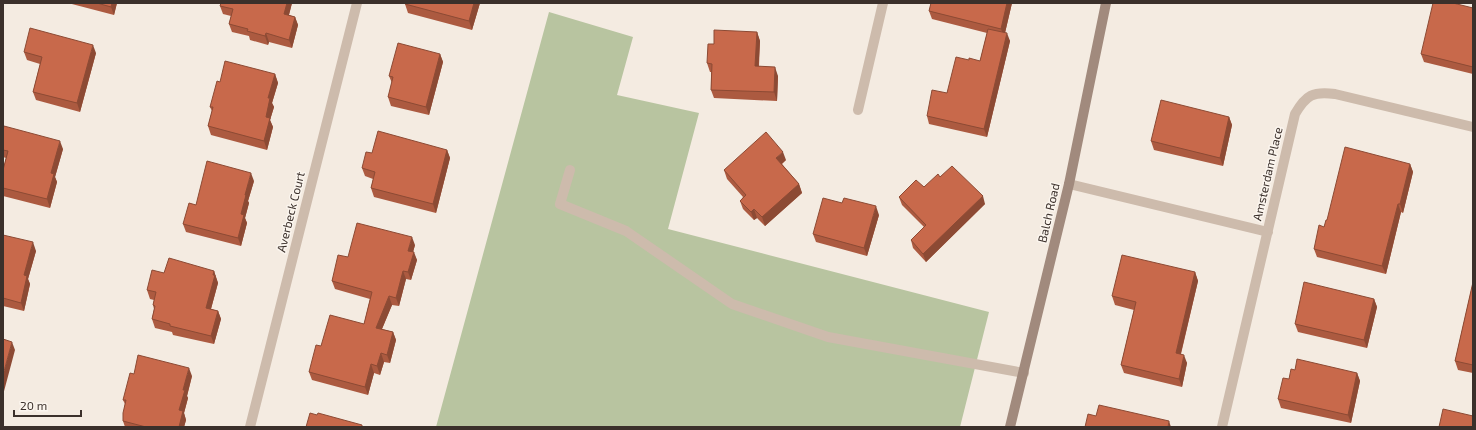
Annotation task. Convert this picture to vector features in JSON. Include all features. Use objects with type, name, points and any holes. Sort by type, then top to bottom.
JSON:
[{"type":"street","name":"Averbeck Court","points":[[250,427],[357,3]]},
{"type":"street","points":[[858,110],[883,3]]},
{"type":"street","name":"Balch Road","points":[[1010,427],[1069,184],[1106,3]]},
{"type":"street","name":"Amsterdam Place","points":[[1222,427],[1295,114],[1301,103],[1312,94],[1322,92],[1473,127]]},
{"type":"street","points":[[570,170],[560,204],[626,231],[732,304],[828,337],[1024,373]]},
{"type":"street","points":[[1069,184],[1268,232]]},
{"type":"green space","points":[[549,12],[633,37],[617,95],[699,113],[668,229],[989,312],[960,427],[436,427]]},
{"type":"building","points":[[97,3],[112,3],[111,7]]},
{"type":"building","points":[[221,3],[287,3],[284,14],[295,17],[289,40],[266,33],[265,36],[247,31],[248,29],[229,24],[233,9],[220,6]]},
{"type":"building","points":[[474,3],[469,21],[405,4]]},
{"type":"building","points":[[931,3],[1007,3],[1001,29],[929,11]]},
{"type":"building","points":[[1433,3],[1453,3],[1473,8],[1473,67],[1421,54]]},
{"type":"building","points":[[30,28],[93,45],[77,103],[33,92],[42,57],[24,52]]},
{"type":"building","points":[[988,29],[1007,33],[984,129],[927,116],[932,90],[947,93],[956,57],[980,61]]},
{"type":"building","points":[[714,30],[757,32],[755,66],[775,67],[774,92],[711,90],[712,64],[707,63],[708,44],[714,44]]},
{"type":"building","points":[[398,43],[440,54],[426,107],[388,97],[393,77],[389,76]]},
{"type":"building","points":[[225,61],[275,74],[268,98],[270,98],[266,117],[270,118],[264,141],[208,126],[213,107],[210,107],[217,81],[220,82]]},
{"type":"building","points":[[1161,100],[1229,117],[1220,158],[1151,141]]},
{"type":"building","points":[[4,126],[60,141],[51,173],[54,174],[47,199],[3,188],[3,170],[8,151],[3,150]]},
{"type":"building","points":[[378,131],[447,150],[433,204],[371,188],[375,172],[362,168],[366,152],[372,153]]},
{"type":"building","points":[[766,132],[783,152],[776,158],[799,184],[762,217],[754,209],[751,212],[740,201],[746,195],[724,170]]},
{"type":"building","points":[[1345,147],[1410,164],[1382,266],[1314,249],[1319,225],[1324,227],[1327,220]]},
{"type":"building","points":[[207,161],[251,173],[241,214],[244,215],[238,238],[183,224],[189,203],[196,205]]},
{"type":"building","points":[[952,166],[983,196],[923,254],[911,240],[926,225],[899,197],[916,180],[924,187],[938,174],[940,177]]},
{"type":"building","points":[[823,198],[842,203],[844,198],[876,206],[864,248],[813,234]]},
{"type":"building","points":[[357,223],[412,237],[408,251],[414,252],[408,272],[403,271],[396,298],[389,296],[376,328],[393,332],[387,355],[381,353],[377,366],[371,364],[365,387],[309,372],[316,345],[321,346],[330,315],[364,324],[372,292],[332,281],[338,255],[348,257]]},
{"type":"building","points":[[3,235],[33,242],[24,275],[27,276],[21,303],[3,298]]},
{"type":"building","points":[[1122,255],[1195,272],[1176,353],[1184,355],[1179,379],[1121,365],[1136,302],[1112,296]]},
{"type":"building","points":[[169,258],[214,271],[213,275],[215,275],[206,308],[218,311],[211,336],[170,326],[170,324],[152,319],[156,292],[147,290],[152,270],[164,273]]},
{"type":"building","points":[[1304,282],[1374,299],[1364,340],[1295,324]]},
{"type":"building","points":[[1473,282],[1473,365],[1455,361]]},
{"type":"building","points":[[3,339],[12,342],[3,375]]},
{"type":"building","points":[[138,355],[189,368],[183,390],[185,390],[179,410],[183,411],[179,427],[146,427],[123,421],[126,400],[123,400],[130,373],[134,374]]},
{"type":"building","points":[[1297,359],[1357,373],[1348,415],[1278,399],[1283,378],[1289,379],[1291,369],[1295,370]]},
{"type":"building","points":[[1099,405],[1169,421],[1168,427],[1085,427],[1088,414],[1096,416]]},
{"type":"building","points":[[1443,409],[1473,416],[1473,427],[1439,427]]},
{"type":"building","points":[[310,413],[317,415],[318,413],[362,425],[362,427],[306,427]]}]
